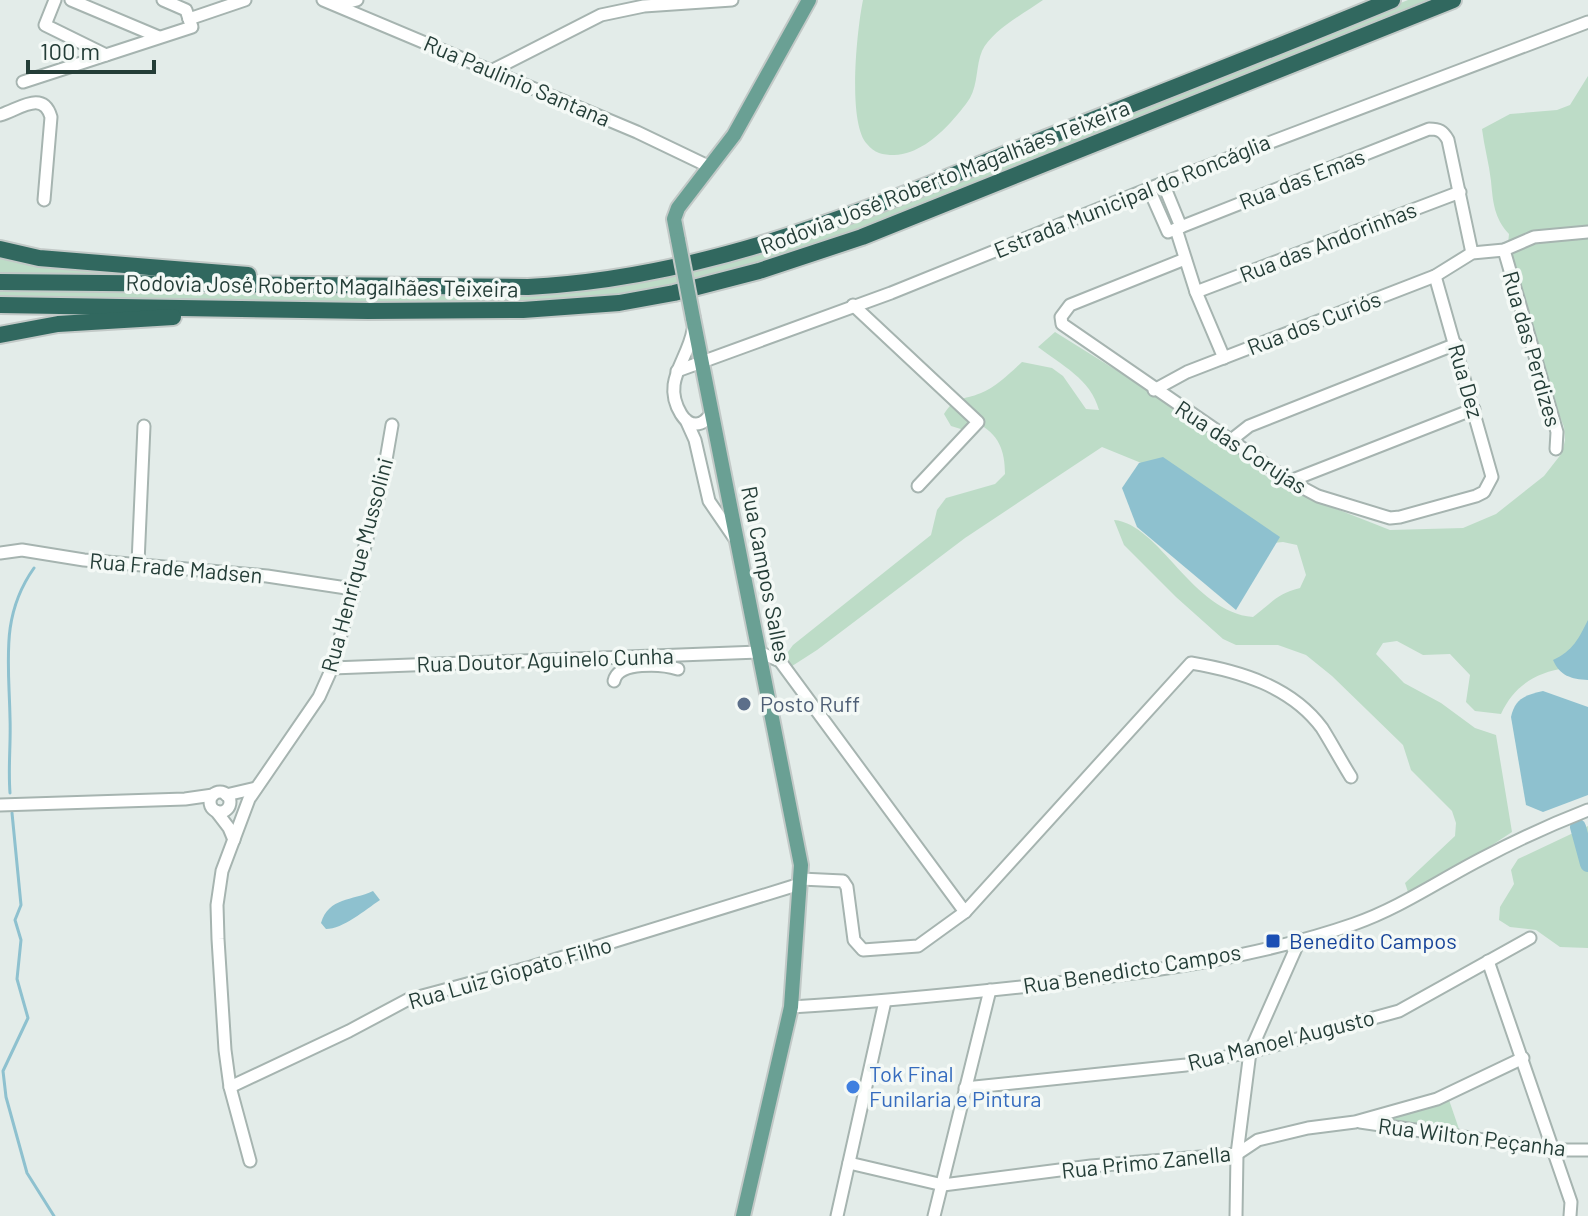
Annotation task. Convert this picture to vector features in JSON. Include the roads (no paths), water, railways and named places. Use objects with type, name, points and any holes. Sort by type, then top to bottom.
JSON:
[{"type":"highway","name":"Rodovia José Roberto Magalhães Teixeira","points":[[0,282],[528,287],[593,282],[673,269],[759,247],[858,213],[1392,0]]},
{"type":"highway","name":"Rodovia José Roberto Magalhães Teixeira","points":[[0,305],[368,311],[523,310],[590,306],[674,293],[759,271],[862,237],[1453,0]]},
{"type":"highway","points":[[0,249],[39,258],[365,287]]},
{"type":"highway","points":[[0,329],[368,311]]},
{"type":"highway","points":[[0,335],[58,324]]},
{"type":"main road","name":"Rua Campos Salles","points":[[743,1216],[791,1007],[801,865],[674,219],[678,208],[734,135],[809,0]]},
{"type":"street","points":[[55,0],[45,25],[106,55]]},
{"type":"street","points":[[71,0],[159,37]]},
{"type":"street","points":[[23,82],[192,27],[186,10],[163,0]]},
{"type":"street","points":[[189,19],[245,0]]},
{"type":"street","name":"Rua Paulinio Santana","points":[[323,0],[637,132],[710,167]]},
{"type":"street","points":[[336,6],[357,0]]},
{"type":"street","points":[[493,70],[601,15],[644,6],[732,0]]},
{"type":"street","name":"Estrada Municipal do Roncáglia","points":[[677,371],[891,293],[1163,183],[1588,22]]},
{"type":"street","points":[[0,115],[36,101],[49,108],[51,117],[44,200]]},
{"type":"street","name":"Rua das Emas","points":[[1175,229],[1429,129],[1444,132],[1448,140],[1460,192]]},
{"type":"street","points":[[1163,183],[1196,292],[1224,358]]},
{"type":"street","points":[[1149,189],[1175,229]]},
{"type":"street","points":[[1460,192],[1472,253],[1504,250],[1534,237],[1588,232]]},
{"type":"street","name":"Rua das Andorinhas","points":[[1196,292],[1460,192]]},
{"type":"street","name":"Rua das Perdizes","points":[[1504,250],[1557,432],[1556,449]]},
{"type":"street","name":"Rua dos Curiós","points":[[1154,390],[1224,358],[1435,276],[1472,253]]},
{"type":"street","name":"Rua das Corujas","points":[[1185,259],[1070,305],[1061,317],[1066,329],[1290,481],[1318,496],[1390,518],[1476,496],[1489,486]]},
{"type":"street","name":"Rua Dez","points":[[1435,276],[1492,477],[1489,486]]},
{"type":"street","points":[[853,305],[978,422],[918,486]]},
{"type":"street","points":[[694,320],[689,348],[677,371],[672,390],[695,440],[709,501],[737,540]]},
{"type":"street","points":[[1230,441],[1249,426],[1456,344]]},
{"type":"street","points":[[677,371],[692,370],[704,381]]},
{"type":"street","points":[[1290,481],[1474,409]]},
{"type":"street","points":[[685,420],[698,424],[711,414]]},
{"type":"street","name":"Rua Henrique Mussolini","points":[[250,1161],[230,1087],[224,1034],[217,905],[222,871],[253,794],[319,697],[332,668],[382,483],[392,425]]},
{"type":"street","points":[[138,563],[144,426]]},
{"type":"street","name":"Rua Frade Madsen","points":[[0,553],[22,550],[84,560],[267,576],[353,589]]},
{"type":"street","points":[[759,652],[780,661],[965,912]]},
{"type":"street","name":"Rua Doutor Aguinelo Cunha","points":[[332,668],[759,652]]},
{"type":"street","points":[[800,881],[843,881],[847,887],[854,940],[863,950],[918,946],[965,912],[1191,663],[1229,670],[1275,688],[1300,705],[1321,727],[1351,777]]},
{"type":"street","points":[[614,681],[616,673],[623,668],[678,669]]},
{"type":"street","points":[[0,805],[185,799],[220,792],[229,798],[240,825]]},
{"type":"street","points":[[226,795],[253,794]]},
{"type":"street","points":[[185,799],[225,811],[253,794]]},
{"type":"street","points":[[213,795],[210,804],[229,828],[234,840]]},
{"type":"street","name":"Rua Benedicto Campos","points":[[791,1007],[885,1001],[1134,974],[1202,963],[1300,939],[1353,924],[1400,905],[1482,858],[1588,810]]},
{"type":"street","name":"Rua Luiz Giopato Filho","points":[[230,1087],[407,1000],[546,963],[800,881]]},
{"type":"street","name":"Rua Manoel Augusto","points":[[965,1088],[1186,1065],[1250,1052],[1399,1011],[1530,938]]},
{"type":"street","points":[[1236,1216],[1237,1154],[1250,1052],[1300,939]]},
{"type":"street","points":[[1488,961],[1571,1202],[1570,1216]]},
{"type":"street","points":[[934,1216],[990,990]]},
{"type":"street","points":[[837,1216],[885,1001]]},
{"type":"street","name":"Rua Primo Zanella","points":[[849,1163],[943,1185],[1091,1166],[1237,1154],[1258,1140],[1308,1128],[1355,1122],[1437,1099],[1523,1058]]},
{"type":"street","name":"Rua Wilton Peçanha","points":[[1355,1122],[1553,1150],[1588,1150]]},
{"type":"water","points":[[1163,457],[1280,537],[1236,610],[1137,527],[1122,488],[1139,463]]},
{"type":"water","points":[[1588,620],[1588,680],[1576,679],[1559,670],[1553,660],[1570,648]]},
{"type":"water","points":[[1543,691],[1588,707],[1588,795],[1543,812],[1526,805],[1511,717],[1515,705],[1522,698]]},
{"type":"water","points":[[373,891],[380,900],[354,918],[333,928],[326,929],[321,923],[335,904]]},
{"type":"waterway","points":[[10,793],[9,640],[16,604],[34,568]]},
{"type":"waterway","points":[[12,813],[21,905],[15,920],[21,940],[17,979],[28,1018],[3,1071],[6,1097],[27,1173],[54,1216]]},
{"type":"waterway","points":[[1578,827],[1588,864]]},
{"type":"place","name":"Posto Ruff","points":[[744,704]]},
{"type":"place","name":"Benedito Campos","points":[[1273,941]]},
{"type":"place","name":"Tok Final Funilaria e Pintura","points":[[853,1087]]}]
